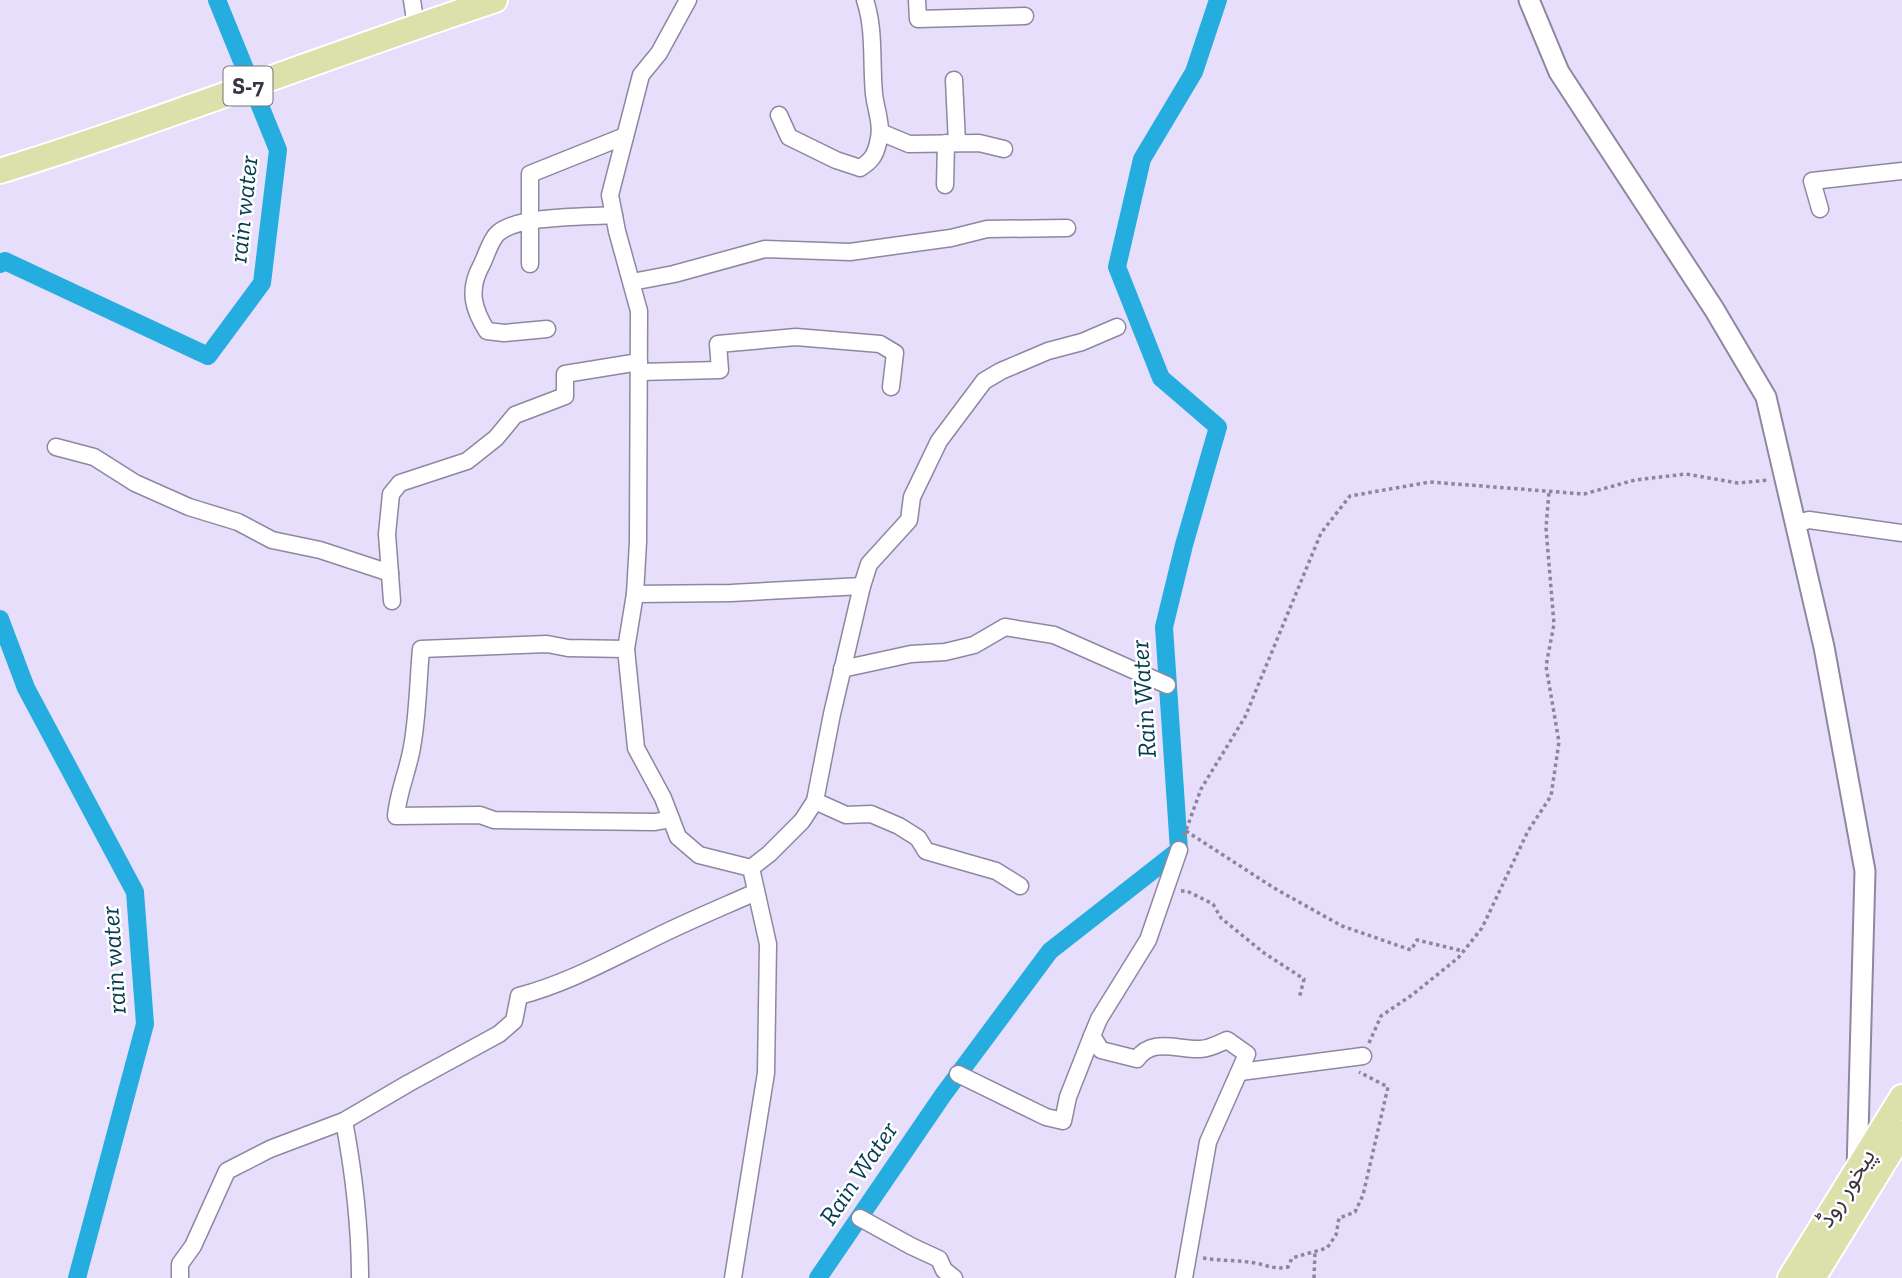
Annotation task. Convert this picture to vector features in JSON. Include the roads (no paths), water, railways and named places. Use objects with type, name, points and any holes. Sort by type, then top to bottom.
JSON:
[{"type":"main road","name":"S-7","points":[[0,171],[107,137],[495,0]]},
{"type":"main road","name":"پیخور روڈ","points":[[1790,1278],[1902,1097]]},
{"type":"main road","name":"پیخور روڈ","points":[[1814,1278],[1902,1133]]},
{"type":"street","points":[[412,0],[416,26]]},
{"type":"street","points":[[688,0],[659,53],[641,75],[610,195],[639,311],[638,542],[635,594],[626,649],[636,748],[663,798],[678,837],[699,855],[751,868]]},
{"type":"street","points":[[779,115],[789,136],[835,160],[860,168],[872,160],[881,124],[875,106],[873,51],[865,0]]},
{"type":"street","points":[[917,0],[918,19],[1025,16]]},
{"type":"street","points":[[1529,0],[1559,72],[1714,309],[1766,397],[1824,647],[1865,871],[1857,1207]]},
{"type":"street","points":[[945,185],[952,143],[954,80]]},
{"type":"street","points":[[880,132],[909,144],[979,143],[1004,149]]},
{"type":"street","points":[[530,264],[530,174],[625,136]]},
{"type":"street","points":[[1820,209],[1812,181],[1902,170]]},
{"type":"street","points":[[547,329],[504,333],[487,331],[477,315],[472,297],[475,278],[496,234],[515,223],[614,215]]},
{"type":"street","points":[[632,282],[674,274],[765,249],[850,252],[951,238],[987,229],[1067,228]]},
{"type":"street","points":[[751,868],[802,821],[815,801],[842,669],[869,564],[909,520],[912,497],[939,441],[984,381],[1048,351],[1082,342],[1117,327]]},
{"type":"street","points":[[392,601],[387,534],[391,494],[400,483],[467,461],[496,438],[515,415],[565,396],[565,374],[639,367],[720,370],[718,344],[796,337],[880,344],[895,353],[891,387]]},
{"type":"street","points":[[56,447],[93,457],[135,483],[189,507],[238,522],[272,540],[320,550],[390,573]]},
{"type":"street","points":[[1796,524],[1809,520],[1902,533]]},
{"type":"street","points":[[635,594],[731,593],[862,586]]},
{"type":"street","points":[[842,669],[911,654],[945,652],[974,645],[1005,627],[1054,635],[1167,685]]},
{"type":"street","points":[[626,649],[568,648],[547,644],[421,649],[418,710],[396,816],[480,815],[494,820],[540,821],[655,822],[671,819]]},
{"type":"street","points":[[815,801],[846,815],[871,814],[918,838],[926,851],[996,871],[1020,886]]},
{"type":"street","points":[[958,1074],[1046,1117],[1063,1121],[1068,1097],[1099,1019],[1148,940],[1179,850]]},
{"type":"street","points":[[733,1278],[766,1073],[768,944],[751,868]]},
{"type":"street","points":[[180,1278],[180,1264],[193,1246],[227,1171],[270,1149],[344,1121],[499,1034],[514,1021],[519,996],[546,989],[598,968],[648,941],[756,892]]},
{"type":"street","points":[[1092,1036],[1101,1050],[1137,1059],[1141,1053],[1158,1044],[1184,1049],[1204,1049],[1227,1040],[1247,1054],[1208,1142],[1184,1278]]},
{"type":"street","points":[[1240,1072],[1363,1056]]},
{"type":"street","points":[[344,1121],[359,1214],[360,1278]]},
{"type":"street","points":[[860,1218],[939,1259],[944,1270],[954,1278]]},
{"type":"waterway","name":"rain water","points":[[0,264],[5,261],[208,356],[262,283],[278,150],[217,0]]},
{"type":"waterway","name":"Rain Water","points":[[818,1278],[943,1095],[1050,951],[1179,850],[1164,627],[1218,427],[1161,378],[1117,267],[1142,159],[1194,72],[1218,0]]},
{"type":"waterway","name":"rain water","points":[[0,619],[26,688],[135,892],[145,1024],[77,1278]]}]
